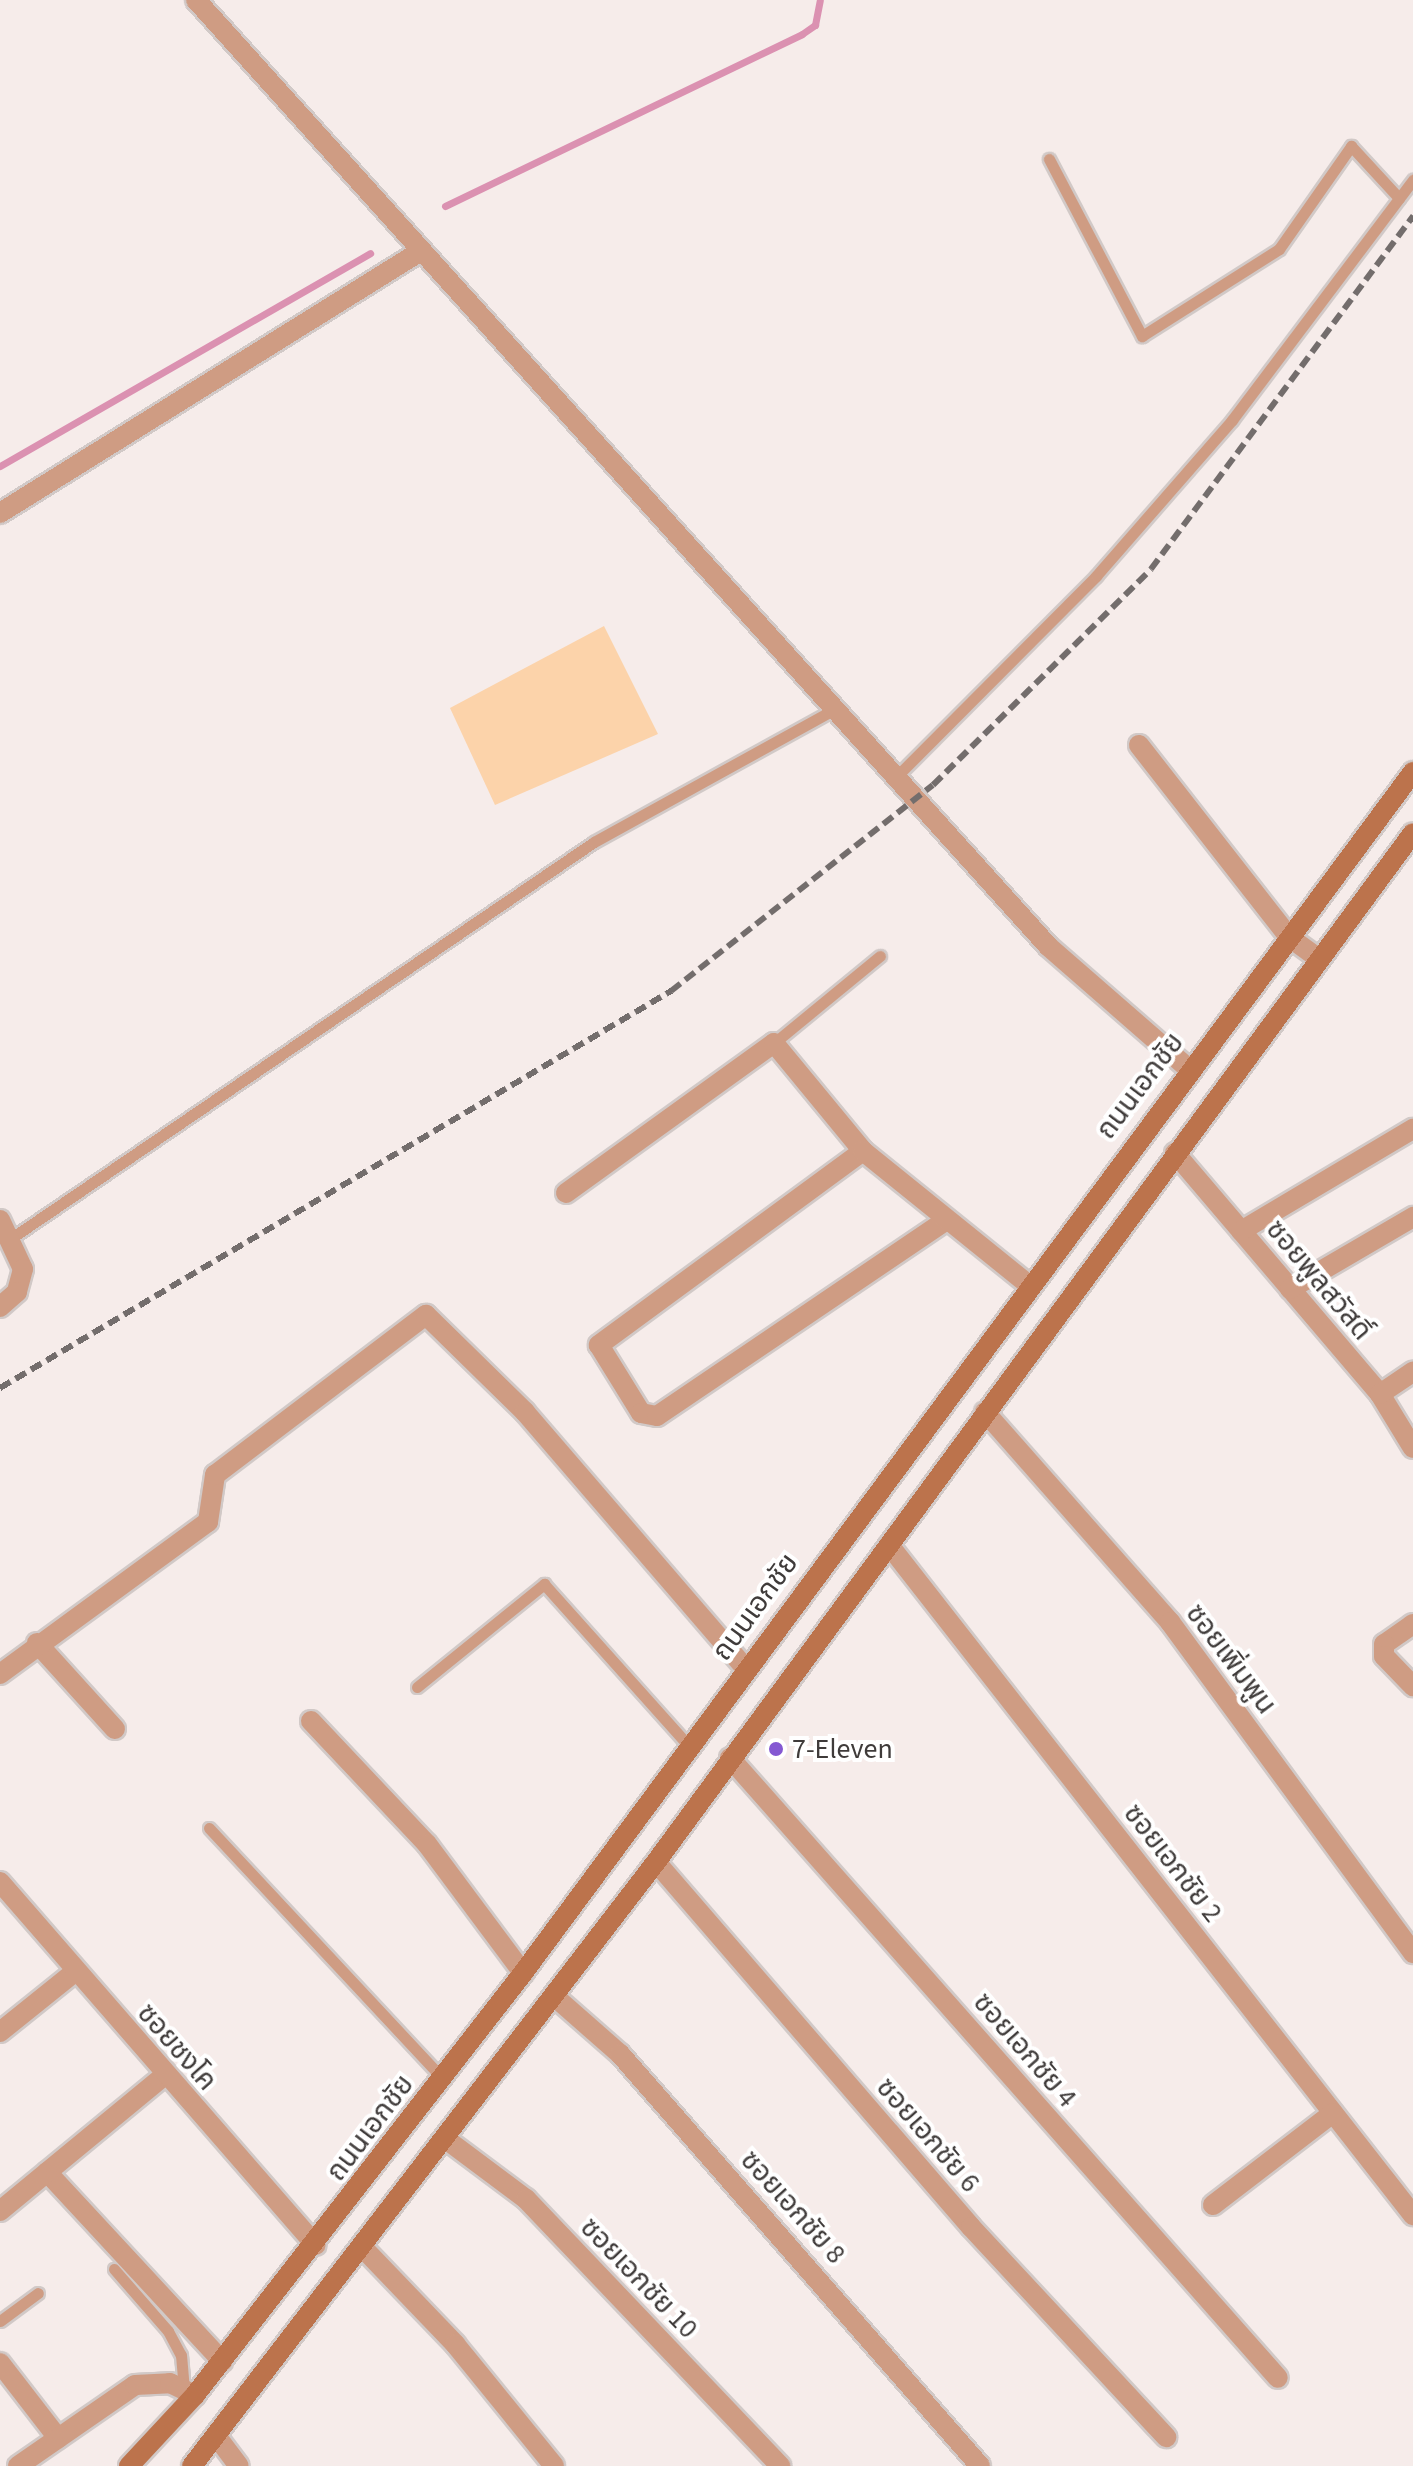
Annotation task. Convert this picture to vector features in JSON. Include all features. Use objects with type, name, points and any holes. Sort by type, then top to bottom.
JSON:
[{"type":"main road","name":"ถนนเอกชัย","points":[[129,2466],[190,2393],[222,2361],[443,2079],[1188,1068],[1413,772]]},
{"type":"main road","points":[[192,2466],[364,2249],[656,1862],[1413,833]]},
{"type":"street","points":[[196,0],[1048,946],[1188,1068]]},
{"type":"street","points":[[0,513],[421,251]]},
{"type":"street","points":[[1139,745],[1289,937],[1319,959]]},
{"type":"street","points":[[566,1193],[774,1043],[863,1151],[945,1221],[1028,1284]]},
{"type":"street","points":[[1241,1231],[1413,1129]]},
{"type":"street","points":[[863,1151],[599,1345],[641,1413],[657,1416],[945,1221]]},
{"type":"street","name":"ซอยพูลสวัสดิ์","points":[[1175,1153],[1380,1394],[1413,1448]]},
{"type":"street","points":[[1290,1289],[1413,1217]]},
{"type":"street","points":[[0,1220],[23,1269],[17,1292],[0,1307]]},
{"type":"street","points":[[0,1674],[37,1643],[208,1522],[215,1475],[426,1315],[525,1412],[745,1668]]},
{"type":"street","points":[[1380,1394],[1413,1372]]},
{"type":"street","name":"ซอยเพิ่มพูน","points":[[985,1412],[1170,1622],[1413,1953]]},
{"type":"street","name":"ซอยเอกชัย 2","points":[[889,1545],[1413,2215]]},
{"type":"street","points":[[1413,1624],[1384,1644],[1384,1656],[1413,1686]]},
{"type":"street","points":[[37,1643],[115,1729]]},
{"type":"street","points":[[311,1721],[427,1844],[523,1973]]},
{"type":"street","name":"ซอยเอกชัย 4","points":[[730,1758],[1278,2378]]},
{"type":"street","name":"ซอยเอกชัย 6","points":[[656,1862],[971,2227],[1166,2437]]},
{"type":"street","name":"ซอยชงโค","points":[[0,1882],[164,2076],[315,2245]]},
{"type":"street","points":[[0,2032],[76,1971]]},
{"type":"street","name":"ซอยเอกชัย 8","points":[[554,1996],[620,2054],[980,2466]]},
{"type":"street","points":[[0,2211],[164,2076]]},
{"type":"street","points":[[1213,2205],[1333,2113]]},
{"type":"street","name":"ซอยเอกชัย 10","points":[[447,2140],[526,2199],[780,2466]]},
{"type":"street","points":[[47,2172],[222,2361]]},
{"type":"street","points":[[364,2249],[455,2344],[554,2466]]},
{"type":"street","points":[[0,2363],[58,2438]]},
{"type":"street","points":[[18,2466],[135,2385],[152,2381],[190,2393]]},
{"type":"street","points":[[217,2437],[239,2466]]},
{"type":"lane","points":[[1049,159],[1142,336],[1279,249],[1351,146],[1399,198]]},
{"type":"lane","points":[[895,778],[1096,576],[1211,444],[1318,314],[1413,180]]},
{"type":"lane","points":[[10,1239],[594,842],[833,710]]},
{"type":"lane","points":[[774,1043],[880,956]]},
{"type":"lane","points":[[417,1687],[544,1584],[688,1745]]},
{"type":"lane","points":[[209,1828],[443,2079]]},
{"type":"lane","points":[[114,2269],[168,2331],[181,2355],[190,2393]]},
{"type":"lane","points":[[0,2321],[38,2293]]},
{"type":"shaded area","points":[[604,626],[658,734],[495,805],[450,708]]},
{"type":"waterway","points":[[445,206],[802,34],[815,25],[820,0]]},
{"type":"waterway","points":[[0,466],[370,253]]},
{"type":"railway","points":[[0,1388],[671,991],[933,785],[1151,569],[1413,216]]},
{"type":"place","name":"7-Eleven","points":[[776,1749]]}]
